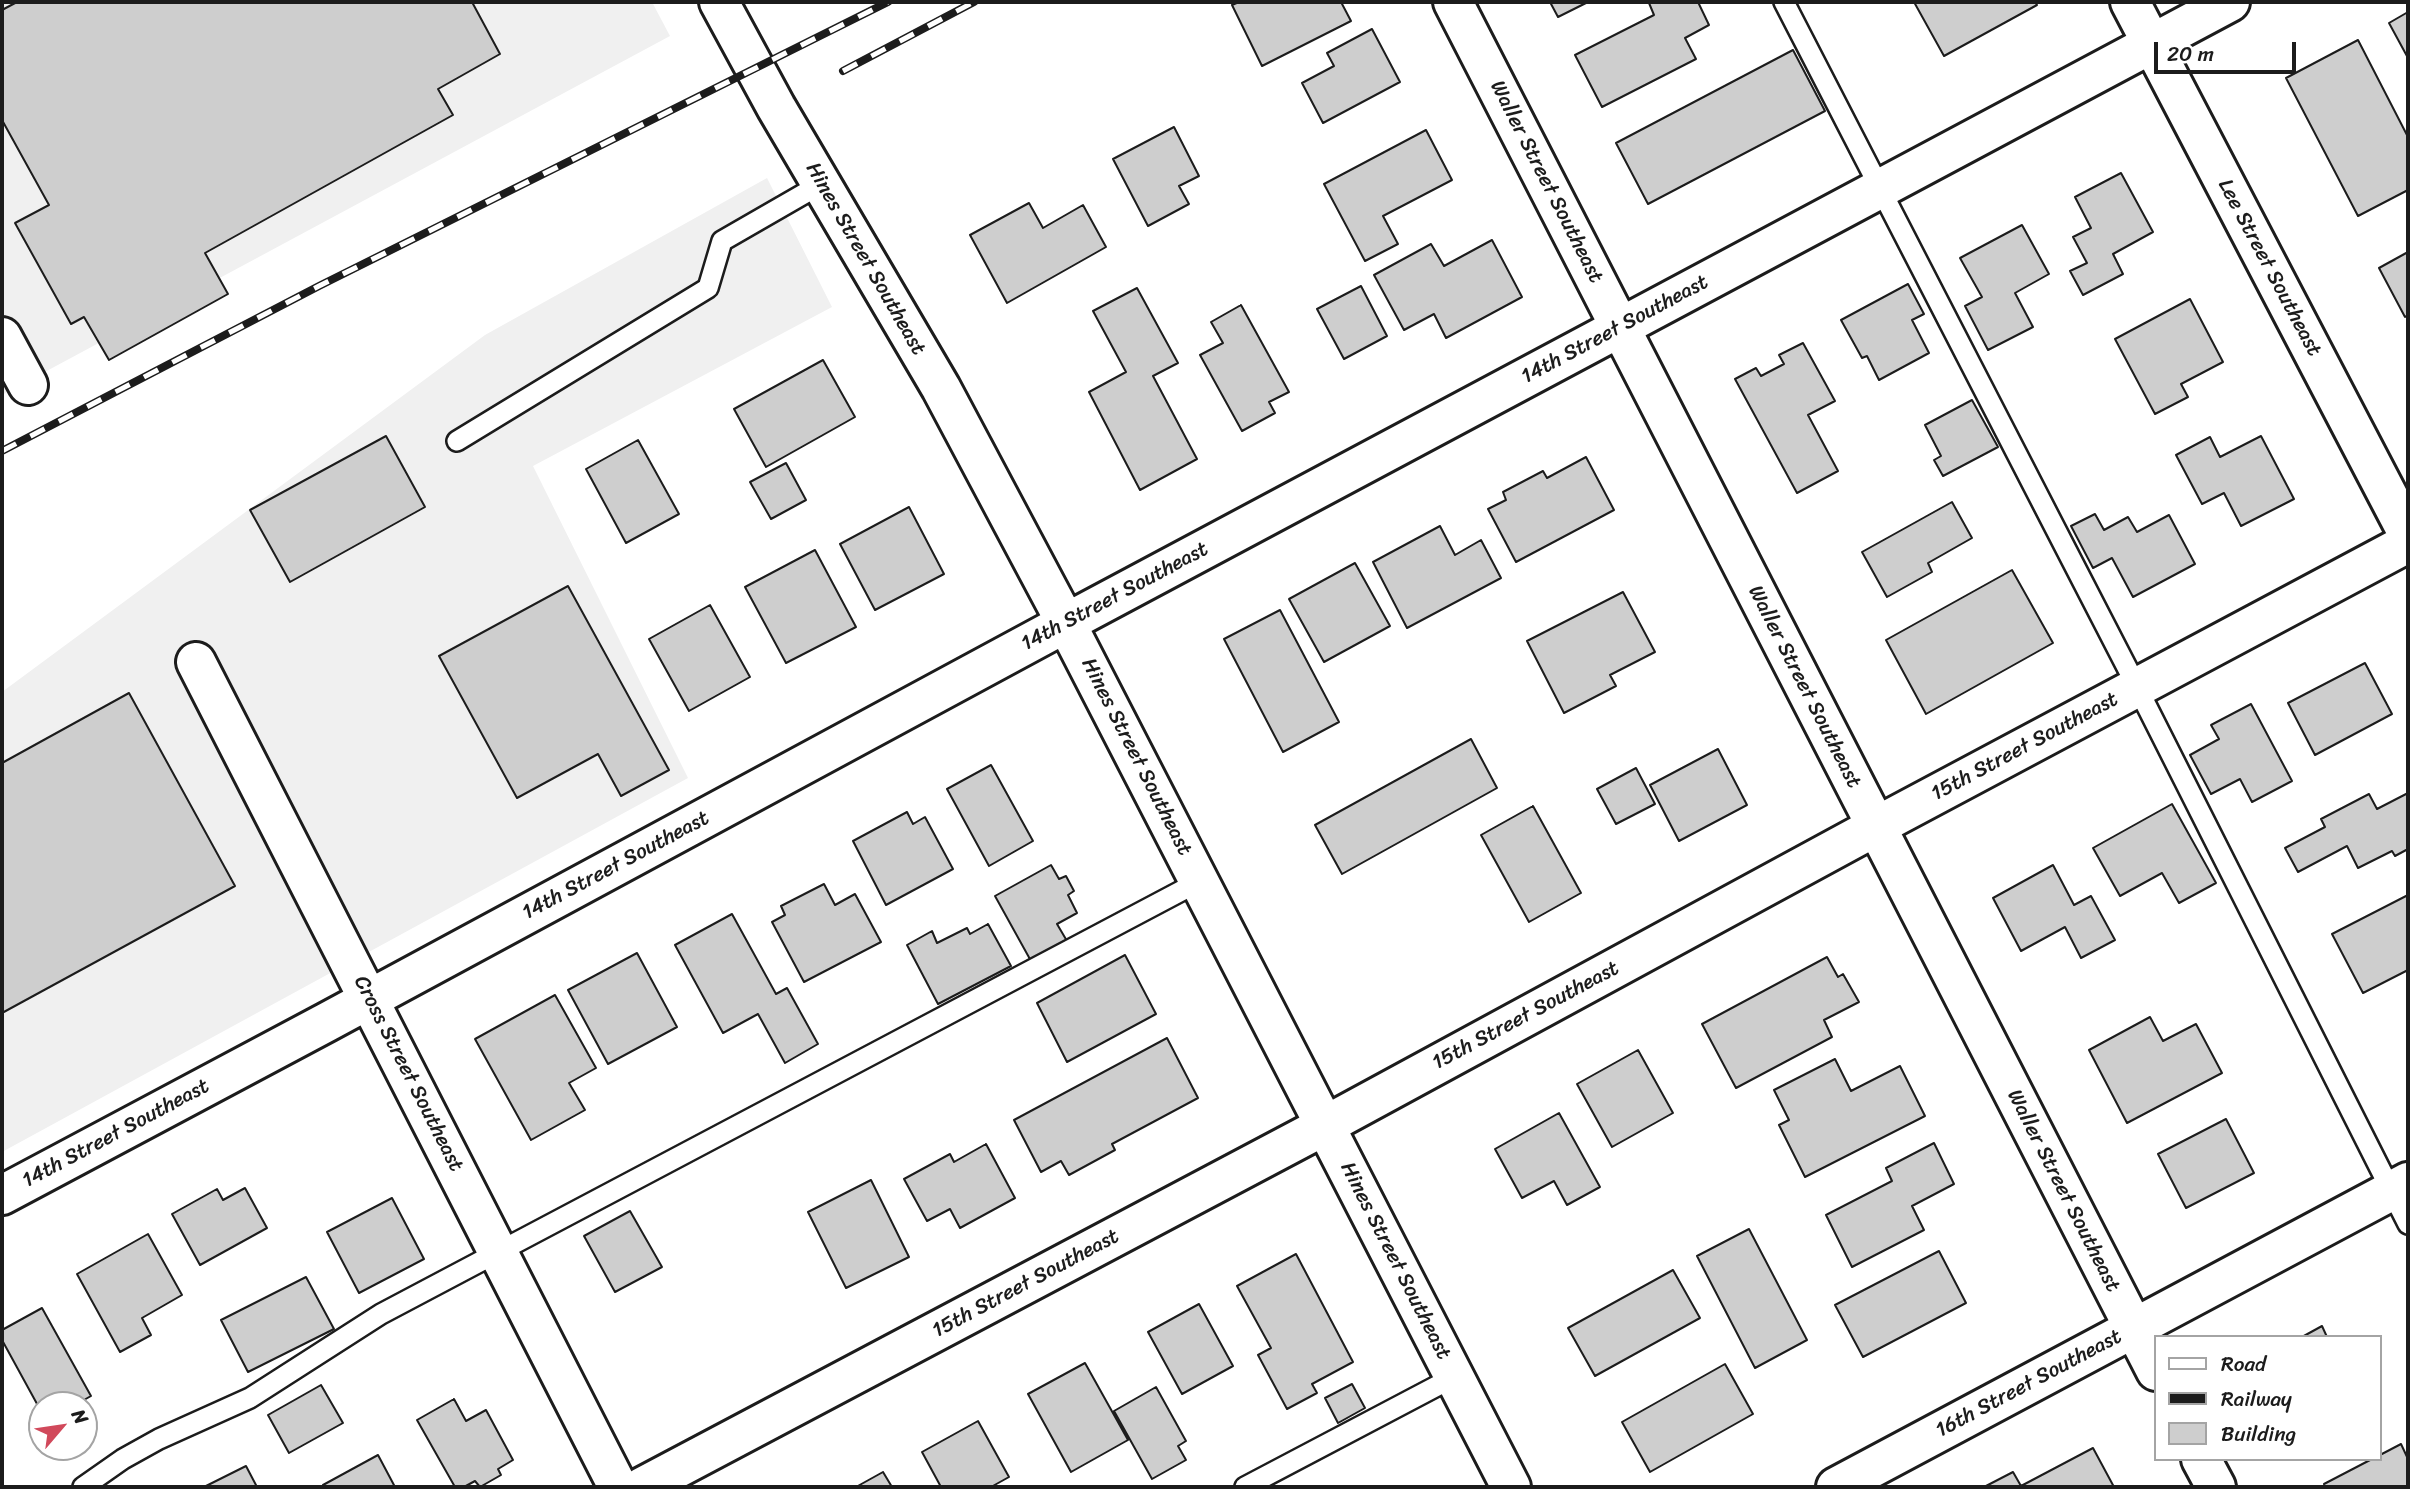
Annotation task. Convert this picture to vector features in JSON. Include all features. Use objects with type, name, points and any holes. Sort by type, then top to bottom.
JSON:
[{"type":"street","name":"Hines Street Southeast","points":[[719,2],[776,107],[941,388],[1200,881],[1511,1487]]},
{"type":"street","name":"Waller Street Southeast","points":[[1453,2],[2154,1367]]},
{"type":"street","name":"Lee Street Southeast","points":[[2130,2],[2408,534]]},
{"type":"street","name":"14th Street Southeast","points":[[2,1195],[2230,2]]},
{"type":"street","points":[[2,337],[28,385]]},
{"type":"street","name":"15th Street Southeast","points":[[642,1487],[1326,1125],[1875,827],[2408,543]]},
{"type":"street","name":"Cross Street Southeast","points":[[195,662],[618,1487]]},
{"type":"street","name":"16th Street Southeast","points":[[1836,1487],[2134,1328],[2402,1199]]},
{"type":"street","points":[[2202,1461],[2216,1487]]},
{"type":"lane","points":[[1784,2],[2402,1199]]},
{"type":"lane","points":[[457,441],[708,288],[722,241],[821,184]]},
{"type":"lane","points":[[83,1487],[123,1459],[159,1439],[250,1398],[380,1314],[1200,881]]},
{"type":"lane","points":[[1245,1487],[1454,1377]]},
{"type":"shaded area","points":[[2,2],[652,2],[670,36],[2,395]]},
{"type":"shaded area","points":[[767,178],[832,307],[533,466],[688,778],[2,1152],[2,692],[485,335]]},
{"type":"building","points":[[17,2],[472,2],[500,54],[438,89],[453,115],[205,253],[228,294],[109,360],[84,317],[71,324],[15,223],[49,205],[2,120],[2,10]]},
{"type":"building","points":[[1239,2],[1341,2],[1351,21],[1262,66],[1232,5]]},
{"type":"building","points":[[1550,2],[1588,2],[1558,17]]},
{"type":"building","points":[[1698,2],[1709,25],[1685,38],[1696,59],[1602,107],[1575,55],[1654,15],[1649,3]]},
{"type":"building","points":[[1914,2],[2035,2],[2037,5],[1944,56]]},
{"type":"building","points":[[2408,12],[2408,58],[2389,23]]},
{"type":"building","points":[[1372,29],[1400,82],[1323,123],[1302,83],[1334,66],[1327,53]]},
{"type":"building","points":[[2358,40],[2408,137],[2408,190],[2358,216],[2286,78]]},
{"type":"building","points":[[1793,50],[1825,111],[1648,204],[1616,143]]},
{"type":"building","points":[[1174,127],[1199,176],[1179,186],[1189,204],[1148,226],[1113,159]]},
{"type":"building","points":[[1426,130],[1452,180],[1383,216],[1398,244],[1365,261],[1324,184]]},
{"type":"building","points":[[2121,173],[2153,232],[2113,254],[2123,274],[2083,295],[2070,271],[2087,263],[2073,237],[2091,228],[2075,197]]},
{"type":"building","points":[[1029,203],[1043,228],[1083,205],[1106,247],[1007,303],[970,235]]},
{"type":"building","points":[[2022,225],[2049,274],[2015,293],[2033,327],[1988,350],[1965,306],[1982,297],[1960,258]]},
{"type":"building","points":[[1492,240],[1522,297],[1446,338],[1434,314],[1404,330],[1374,275],[1431,244],[1444,266]]},
{"type":"building","points":[[2408,252],[2408,315],[2405,317],[2379,268]]},
{"type":"building","points":[[1908,284],[1924,314],[1912,320],[1929,353],[1879,380],[1867,356],[1862,358],[1841,320]]},
{"type":"building","points":[[1361,286],[1387,336],[1344,359],[1317,309]]},
{"type":"building","points":[[1137,288],[1178,363],[1153,376],[1197,459],[1140,490],[1089,392],[1126,372],[1093,311]]},
{"type":"building","points":[[2190,299],[2223,362],[2181,384],[2188,397],[2155,414],[2115,339]]},
{"type":"building","points":[[1241,305],[1289,392],[1269,402],[1275,413],[1242,431],[1200,355],[1223,343],[1211,322]]},
{"type":"building","points":[[1803,343],[1835,401],[1808,415],[1838,471],[1797,493],[1735,379],[1756,368],[1761,376],[1784,364],[1779,355]]},
{"type":"building","points":[[823,360],[855,417],[766,467],[734,409]]},
{"type":"building","points":[[1972,400],[1998,447],[1943,476],[1934,460],[1941,456],[1925,425]]},
{"type":"building","points":[[386,436],[425,507],[290,582],[250,510]]},
{"type":"building","points":[[2261,436],[2294,499],[2241,526],[2224,493],[2202,504],[2176,455],[2210,437],[2220,457]]},
{"type":"building","points":[[638,440],[679,514],[626,543],[586,469]]},
{"type":"building","points":[[1586,457],[1614,510],[1516,562],[1488,509],[1506,500],[1503,492],[1543,471],[1547,478]]},
{"type":"building","points":[[786,463],[806,500],[771,519],[750,482]]},
{"type":"building","points":[[1952,502],[1972,538],[1928,563],[1932,572],[1887,597],[1862,552]]},
{"type":"building","points":[[909,507],[944,574],[875,610],[840,544]]},
{"type":"building","points":[[2095,514],[2104,530],[2128,517],[2137,532],[2169,515],[2195,564],[2133,597],[2112,558],[2093,568],[2071,526]]},
{"type":"building","points":[[1440,526],[1455,555],[1481,540],[1501,578],[1407,628],[1373,562]]},
{"type":"building","points":[[815,550],[856,627],[786,663],[745,587]]},
{"type":"building","points":[[1355,563],[1390,626],[1324,662],[1289,599]]},
{"type":"building","points":[[2012,570],[2053,643],[1926,714],[1886,640]]},
{"type":"building","points":[[568,586],[669,770],[621,796],[598,754],[517,798],[439,656]]},
{"type":"building","points":[[1623,592],[1655,652],[1610,675],[1616,686],[1564,713],[1527,641]]},
{"type":"building","points":[[710,605],[750,677],[689,711],[649,639]]},
{"type":"building","points":[[1280,610],[1339,722],[1283,752],[1224,639]]},
{"type":"building","points":[[2365,663],[2392,714],[2315,755],[2288,703]]},
{"type":"building","points":[[129,693],[235,886],[2,1013],[2,763]]},
{"type":"building","points":[[2251,704],[2292,781],[2252,802],[2240,779],[2211,794],[2190,755],[2219,739],[2211,725]]},
{"type":"building","points":[[1471,739],[1497,788],[1342,874],[1315,825]]},
{"type":"building","points":[[1718,749],[1747,805],[1679,841],[1650,785]]},
{"type":"building","points":[[991,765],[1033,841],[989,866],[947,789]]},
{"type":"building","points":[[1636,768],[1655,804],[1616,824],[1597,789]]},
{"type":"building","points":[[2408,793],[2408,849],[2395,856],[2392,851],[2358,868],[2347,846],[2298,872],[2285,848],[2325,827],[2321,819],[2369,794],[2377,809]]},
{"type":"building","points":[[2172,804],[2216,883],[2179,903],[2162,873],[2120,896],[2093,848]]},
{"type":"building","points":[[1533,806],[1581,893],[1529,922],[1481,835]]},
{"type":"building","points":[[907,812],[913,824],[925,817],[953,869],[886,905],[853,841]]},
{"type":"building","points":[[1051,865],[1059,879],[1066,876],[1074,891],[1068,895],[1077,913],[1057,924],[1067,941],[1031,961],[995,896]]},
{"type":"building","points":[[2053,865],[2074,905],[2091,896],[2115,940],[2081,958],[2065,927],[2021,951],[1993,898]]},
{"type":"building","points":[[824,884],[835,905],[855,894],[881,942],[804,982],[772,922],[785,915],[781,906]]},
{"type":"building","points":[[2408,895],[2408,970],[2363,993],[2332,934]]},
{"type":"building","points":[[732,914],[776,994],[787,988],[818,1044],[785,1063],[758,1014],[723,1033],[675,945]]},
{"type":"building","points":[[988,924],[1011,966],[938,1004],[907,945],[932,931],[937,943],[967,928],[970,934]]},
{"type":"building","points":[[637,953],[677,1027],[608,1064],[568,990]]},
{"type":"building","points":[[1125,955],[1156,1014],[1067,1062],[1037,1003]]},
{"type":"building","points":[[1827,957],[1838,977],[1843,974],[1859,1002],[1824,1020],[1832,1037],[1736,1088],[1702,1024]]},
{"type":"building","points":[[555,995],[596,1068],[569,1083],[585,1110],[531,1140],[475,1039]]},
{"type":"building","points":[[2150,1017],[2163,1041],[2196,1024],[2222,1073],[2127,1123],[2089,1050]]},
{"type":"building","points":[[1167,1038],[1198,1098],[1112,1144],[1115,1150],[1069,1175],[1061,1161],[1041,1172],[1014,1120]]},
{"type":"building","points":[[1638,1050],[1673,1113],[1612,1147],[1577,1084]]},
{"type":"building","points":[[1835,1059],[1851,1091],[1900,1066],[1925,1116],[1805,1177],[1779,1125],[1789,1120],[1774,1090]]},
{"type":"building","points":[[1559,1113],[1600,1187],[1567,1205],[1554,1181],[1522,1198],[1495,1149]]},
{"type":"building","points":[[2226,1119],[2254,1173],[2186,1208],[2158,1154]]},
{"type":"building","points":[[1934,1143],[1954,1184],[1912,1206],[1924,1230],[1852,1267],[1826,1215],[1892,1181],[1886,1168]]},
{"type":"building","points":[[986,1144],[1015,1198],[960,1228],[950,1209],[927,1221],[904,1179],[950,1154],[954,1162]]},
{"type":"building","points":[[871,1180],[909,1257],[846,1288],[808,1212]]},
{"type":"building","points":[[245,1188],[267,1228],[200,1265],[172,1214],[217,1189],[223,1200]]},
{"type":"building","points":[[392,1198],[424,1259],[359,1293],[327,1232]]},
{"type":"building","points":[[630,1211],[662,1267],[615,1292],[584,1236]]},
{"type":"building","points":[[1749,1229],[1807,1340],[1755,1368],[1697,1256]]},
{"type":"building","points":[[148,1234],[182,1295],[142,1318],[151,1335],[120,1352],[77,1274]]},
{"type":"building","points":[[1939,1251],[1966,1303],[1863,1357],[1835,1305]]},
{"type":"building","points":[[1296,1254],[1353,1362],[1312,1384],[1317,1393],[1287,1409],[1258,1355],[1271,1348],[1237,1286]]},
{"type":"building","points":[[1673,1270],[1700,1318],[1595,1376],[1568,1328]]},
{"type":"building","points":[[306,1277],[334,1329],[248,1372],[221,1320]]},
{"type":"building","points":[[1199,1304],[1233,1366],[1182,1394],[1148,1332]]},
{"type":"building","points":[[42,1308],[88,1391],[30,1391],[2,1340],[2,1330]]},
{"type":"building","points":[[2322,1326],[2326,1335],[2306,1335]]},
{"type":"building","points":[[1085,1363],[1128,1440],[1071,1472],[1028,1394]]},
{"type":"building","points":[[1725,1364],[1753,1414],[1650,1472],[1622,1422]]},
{"type":"building","points":[[1352,1384],[1365,1408],[1338,1423],[1325,1398]]},
{"type":"building","points":[[321,1385],[343,1423],[289,1453],[268,1415]]},
{"type":"building","points":[[1156,1387],[1186,1441],[1178,1446],[1186,1460],[1152,1479],[1114,1411]]},
{"type":"building","points":[[454,1399],[466,1421],[486,1410],[513,1460],[498,1469],[501,1475],[480,1487],[475,1481],[464,1487],[455,1487],[417,1420]]},
{"type":"building","points":[[978,1421],[1009,1477],[991,1487],[941,1487],[922,1452]]},
{"type":"building","points":[[2401,1444],[2408,1459],[2408,1487],[2325,1487],[2324,1484],[2368,1461],[2382,1461],[2382,1454]]},
{"type":"building","points":[[2093,1448],[2114,1487],[1986,1486],[2013,1472],[2021,1486]]},
{"type":"building","points":[[378,1455],[395,1487],[324,1487],[323,1485]]},
{"type":"building","points":[[246,1466],[257,1487],[204,1487]]},
{"type":"building","points":[[883,1472],[892,1487],[856,1487]]},
{"type":"railway","points":[[2,451],[319,286],[888,2]]},
{"type":"railway","points":[[843,71],[974,2]]}]
